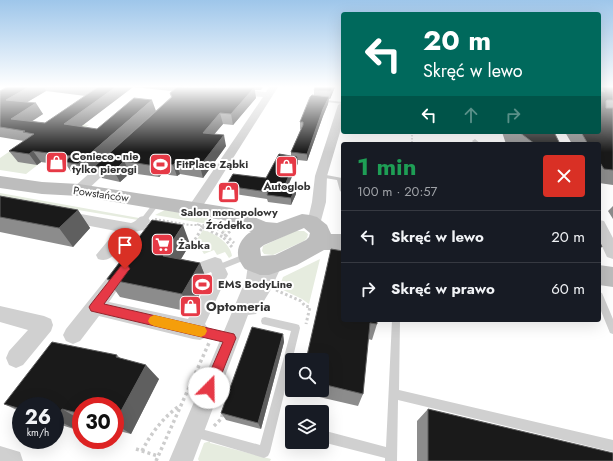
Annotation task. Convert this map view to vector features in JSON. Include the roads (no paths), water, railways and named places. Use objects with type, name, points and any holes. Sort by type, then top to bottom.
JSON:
[{"type":"street","points":[[199,216],[262,109]]},
{"type":"street","points":[[254,257],[314,246],[313,229],[319,202],[321,176],[341,111]]},
{"type":"street","points":[[79,190],[124,148]]},
{"type":"street","name":"Powstańców","points":[[0,182],[42,188],[79,190],[149,214],[199,216],[232,215],[263,230],[276,230]]},
{"type":"street","points":[[52,214],[127,228],[136,227],[149,214]]},
{"type":"street","name":"Powstańców","points":[[199,216],[236,227],[254,257]]},
{"type":"street","points":[[104,255],[127,228]]},
{"type":"street","points":[[313,229],[341,241]]},
{"type":"street","points":[[181,461],[198,433],[233,332],[253,304],[256,238],[276,230],[313,229],[341,233]]},
{"type":"street","points":[[601,229],[613,253]]},
{"type":"street","points":[[95,307],[196,330],[220,274],[215,264],[201,269]]},
{"type":"street","points":[[73,335],[125,269],[132,270]]},
{"type":"street","points":[[601,275],[613,277]]},
{"type":"street","points":[[0,314],[44,325],[16,358]]},
{"type":"street","points":[[0,458],[11,461]]},
{"type":"lane","points":[[321,176],[340,179],[341,183]]},
{"type":"lane","points":[[224,265],[254,257]]},
{"type":"lane","points":[[601,306],[603,317],[613,330]]},
{"type":"lane","points":[[198,433],[264,452],[296,328],[265,321]]},
{"type":"lane","points":[[329,438],[391,457],[396,322]]},
{"type":"lane","points":[[196,330],[233,332]]},
{"type":"lane","points":[[393,394],[613,446]]},
{"type":"place","name":"Conieco - nie tylko pierogi","points":[[56,162]]},
{"type":"place","name":"FitPlace Ząbki","points":[[160,164]]},
{"type":"place","name":"Autoglob","points":[[287,166]]},
{"type":"place","name":"Salon monopolowy Źródełko","points":[[229,192]]},
{"type":"place","name":"Żabka","points":[[163,245]]},
{"type":"place","name":"EMS BodyLine","points":[[203,284]]},
{"type":"place","name":"Optomeria","points":[[191,306]]}]
